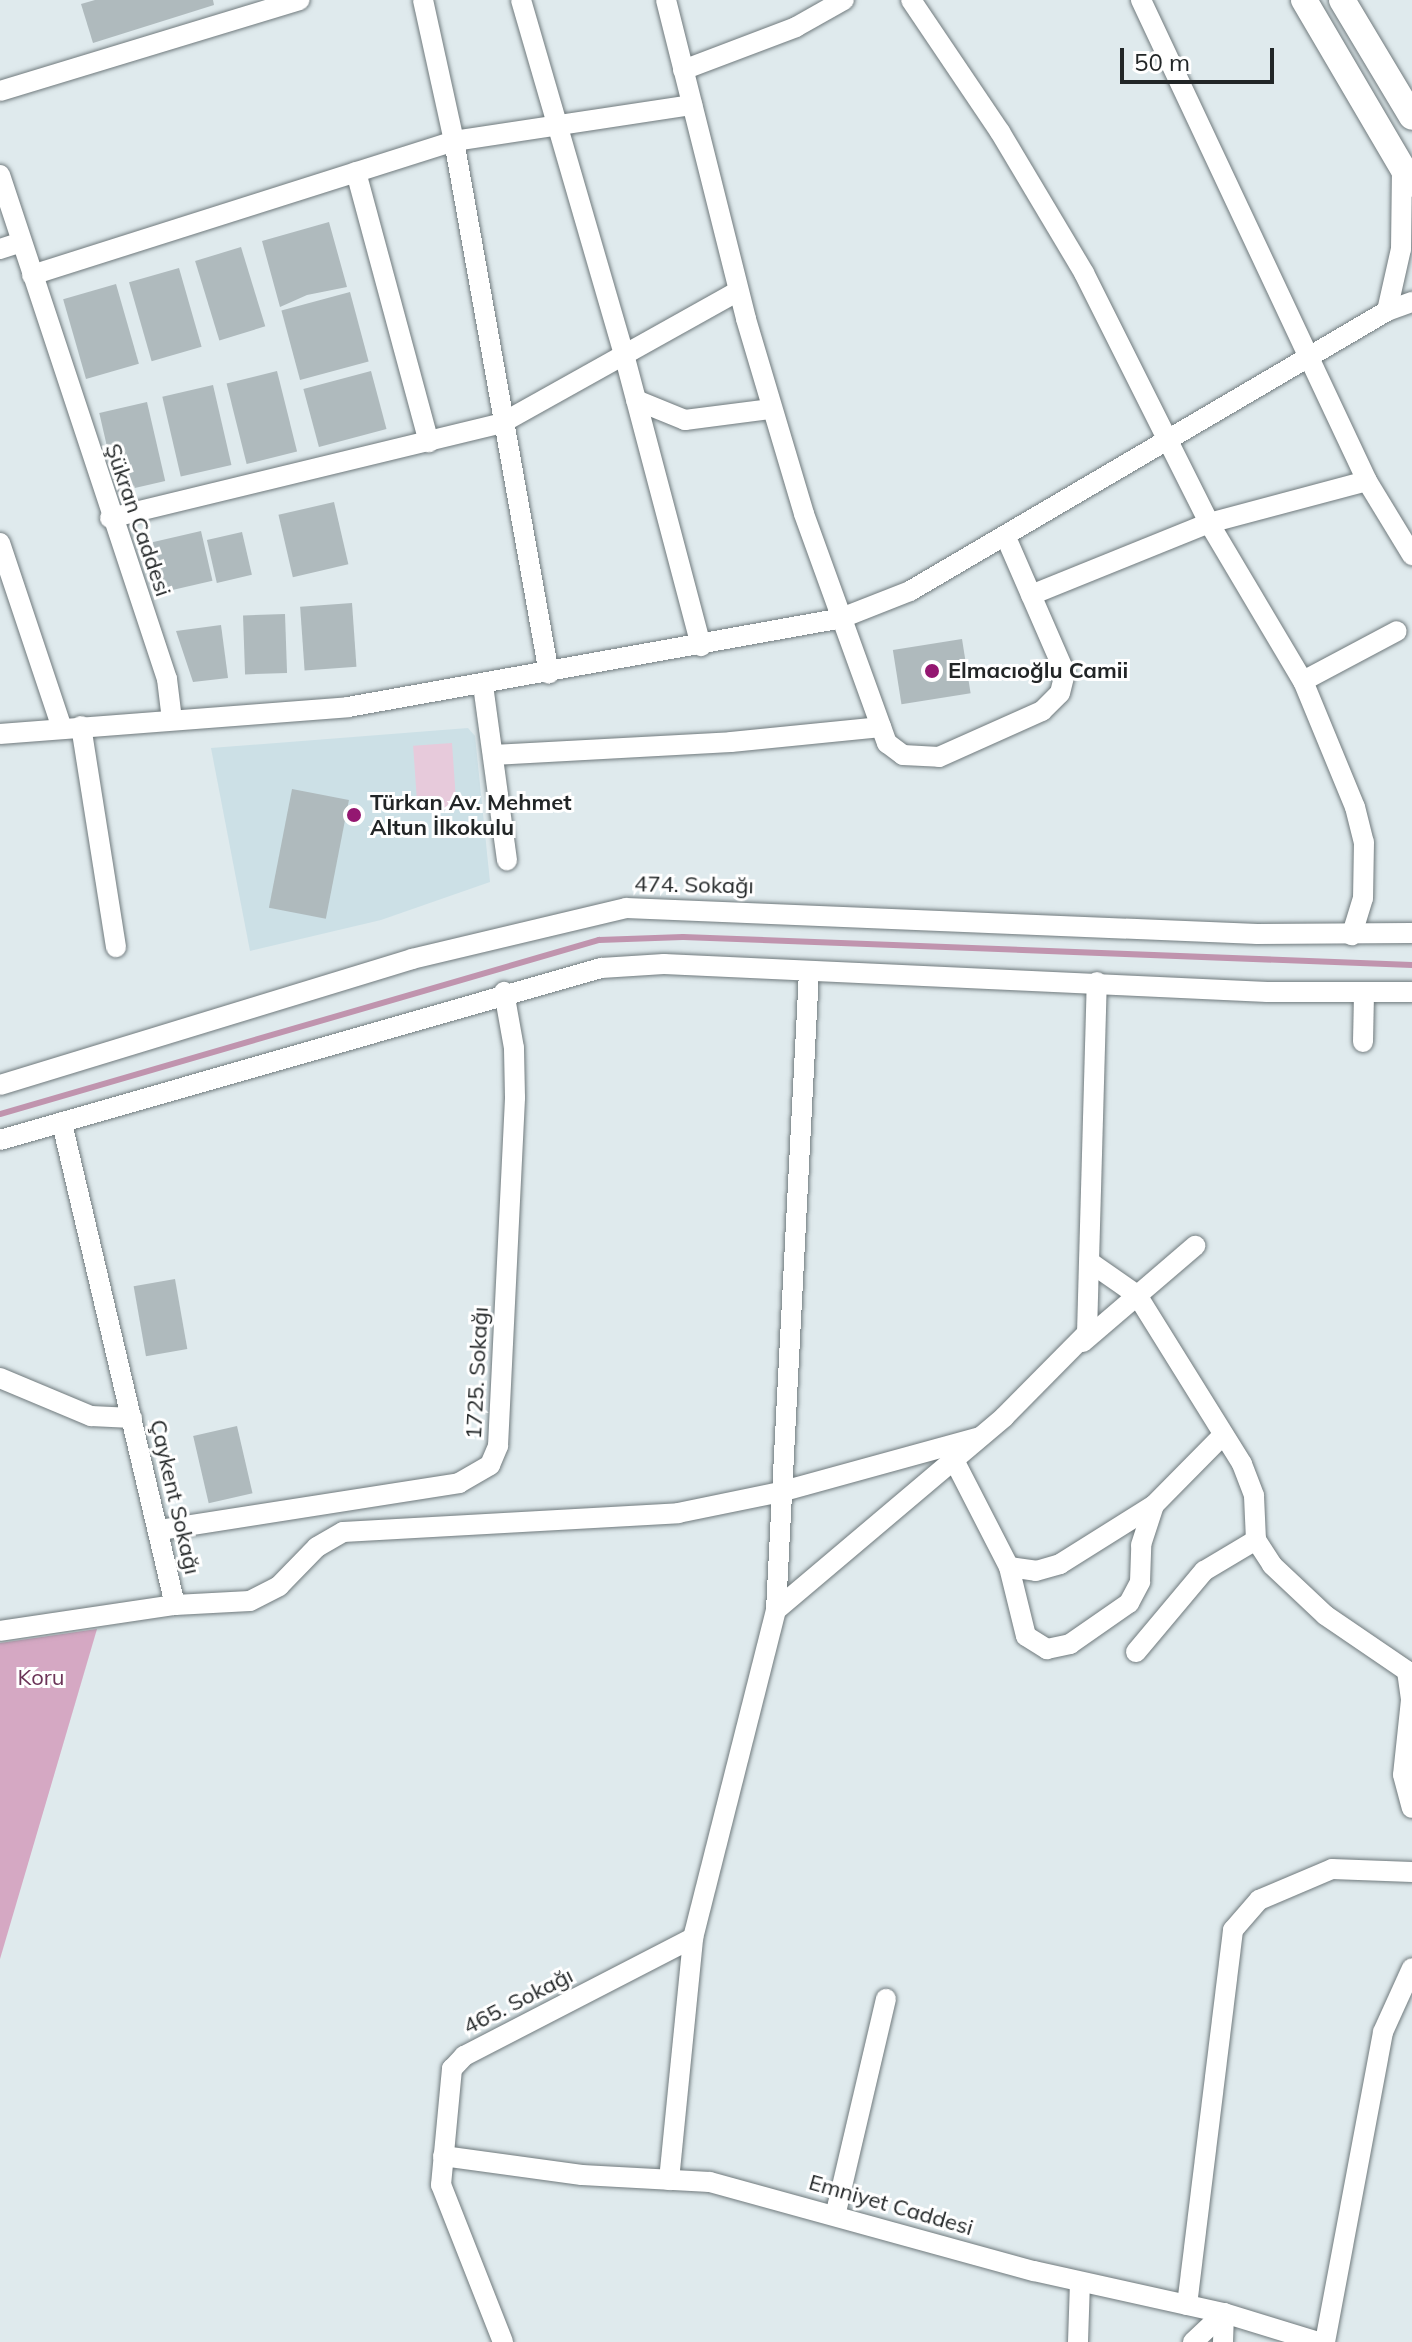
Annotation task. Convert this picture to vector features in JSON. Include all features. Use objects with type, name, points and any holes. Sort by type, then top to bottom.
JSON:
[{"type":"main road","points":[[1304,0],[1407,175]]},
{"type":"main road","points":[[1342,0],[1412,117]]},
{"type":"street","points":[[0,91],[299,0]]},
{"type":"street","points":[[423,0],[454,141],[549,674]]},
{"type":"street","points":[[521,0],[625,358],[701,646]]},
{"type":"street","points":[[666,0],[738,291],[771,409],[839,619],[881,727],[894,750],[930,759],[1049,706],[1060,693],[1065,673],[1005,535]]},
{"type":"street","points":[[683,70],[796,27],[844,0]]},
{"type":"street","points":[[911,0],[1037,192],[1170,440],[1209,523],[1303,681],[1355,807],[1364,842],[1363,898],[1352,935]]},
{"type":"street","points":[[1141,0],[1367,481],[1412,555]]},
{"type":"street","points":[[32,275],[454,141],[557,128],[692,105]]},
{"type":"street","points":[[356,172],[429,442]]},
{"type":"street","name":"Şükran Caddesi","points":[[0,175],[110,518],[167,679],[172,717]]},
{"type":"street","points":[[1387,311],[1401,249],[1407,175]]},
{"type":"street","points":[[0,249],[21,242]]},
{"type":"street","points":[[110,518],[502,423],[625,358],[738,291]]},
{"type":"street","points":[[0,734],[172,717],[348,707],[549,674],[839,619],[910,591],[1311,359],[1387,311],[1412,302]]},
{"type":"street","points":[[636,400],[685,420],[771,409]]},
{"type":"street","points":[[1031,595],[1209,523],[1367,481]]},
{"type":"street","points":[[0,543],[72,727],[116,947]]},
{"type":"street","points":[[1303,681],[1397,631]]},
{"type":"street","points":[[483,685],[507,860]]},
{"type":"street","points":[[493,755],[731,742],[881,727]]},
{"type":"street","name":"474. Sokağı","points":[[0,1085],[412,959],[626,908],[1352,935],[1412,933]]},
{"type":"street","points":[[0,1140],[572,973],[631,965],[1364,993],[1412,992]]},
{"type":"street","points":[[669,2180],[693,1938],[776,1610],[809,971]]},
{"type":"street","points":[[1081,1344],[1090,1317],[1097,982]]},
{"type":"street","name":"1725. Sokağı","points":[[160,1530],[459,1483],[490,1465],[498,1446],[515,1085],[504,992]]},
{"type":"street","points":[[1363,1042],[1364,993]]},
{"type":"street","name":"Çaykent Sokağı","points":[[0,1631],[175,1605],[160,1530],[96,1274],[62,1122]]},
{"type":"street","points":[[776,1610],[954,1460],[1081,1344],[1195,1246]]},
{"type":"street","points":[[1091,1263],[1137,1295],[1249,1479],[1256,1540],[1272,1565],[1325,1615],[1407,1671],[1411,1700],[1403,1775],[1412,1808]]},
{"type":"street","points":[[0,1378],[91,1416],[132,1418]]},
{"type":"street","points":[[1009,1567],[1036,1571],[1060,1564],[1154,1505],[1222,1436]]},
{"type":"street","points":[[175,1605],[250,1601],[279,1586],[317,1547],[343,1532],[622,1519],[780,1492],[980,1437]]},
{"type":"street","points":[[954,1460],[1009,1567],[1026,1636],[1038,1647],[1063,1647],[1129,1603],[1140,1582],[1141,1545],[1154,1505]]},
{"type":"street","points":[[1136,1652],[1204,1571],[1256,1540]]},
{"type":"street","points":[[1187,2305],[1233,1930],[1259,1900],[1332,1869],[1412,1872]]},
{"type":"street","name":"465. Sokağı","points":[[503,2342],[441,2185],[448,2083],[464,2056],[693,1938]]},
{"type":"street","points":[[1325,2342],[1383,2032],[1412,1968]]},
{"type":"street","points":[[836,2212],[886,1999]]},
{"type":"street","name":"Emniyet Caddesi","points":[[443,2156],[582,2175],[710,2182],[836,2212],[1080,2283],[1224,2313],[1318,2342]]},
{"type":"street","points":[[1078,2342],[1080,2283]]},
{"type":"street","points":[[1193,2342],[1224,2313]]},
{"type":"street","points":[[1223,2342],[1224,2313]]},
{"type":"shaded area","name":"Türkan Av. Mehmet Altun İlkokulu","points":[[468,728],[475,736],[490,882],[381,920],[250,951],[211,748]]},
{"type":"shaded area","points":[[452,743],[457,809],[418,812],[413,746]]},
{"type":"green space","name":"Koru","points":[[97,1629],[0,1959],[0,1643]]},
{"type":"building","points":[[95,0],[213,0],[214,5],[93,43],[81,4]]},
{"type":"building","points":[[329,222],[347,287],[307,295],[280,307],[262,241]]},
{"type":"building","points":[[241,247],[265,326],[219,340],[195,261]]},
{"type":"building","points":[[179,268],[202,347],[152,361],[129,282]]},
{"type":"building","points":[[116,284],[139,364],[86,379],[63,299]]},
{"type":"building","points":[[350,292],[369,362],[300,380],[281,310]]},
{"type":"building","points":[[277,371],[297,452],[247,464],[227,384]]},
{"type":"building","points":[[371,371],[387,429],[319,447],[303,389]]},
{"type":"building","points":[[213,385],[231,465],[181,477],[162,397]]},
{"type":"building","points":[[147,402],[165,481],[117,492],[99,413]]},
{"type":"building","points":[[334,502],[348,564],[293,577],[278,515]]},
{"type":"building","points":[[201,531],[212,581],[164,592],[152,542]]},
{"type":"building","points":[[242,532],[252,575],[217,583],[207,540]]},
{"type":"building","points":[[352,603],[356,667],[305,670],[300,607]]},
{"type":"building","points":[[285,614],[287,673],[245,674],[243,615]]},
{"type":"building","points":[[221,625],[228,678],[193,682],[176,631]]},
{"type":"building","name":"Elmacıoğlu Camii","points":[[962,639],[971,693],[901,704],[893,650]]},
{"type":"building","points":[[292,789],[349,800],[326,919],[269,908]]},
{"type":"building","points":[[175,1279],[187,1349],[146,1356],[134,1286]]},
{"type":"building","points":[[237,1426],[253,1493],[209,1503],[193,1436]]},
{"type":"waterway","points":[[0,1114],[599,940],[683,937],[1412,965]]},
{"type":"place","name":"Elmacıoğlu Camii","points":[[932,671]]},
{"type":"place","name":"Türkan Av. Mehmet Altun İlkokulu","points":[[354,815]]}]
